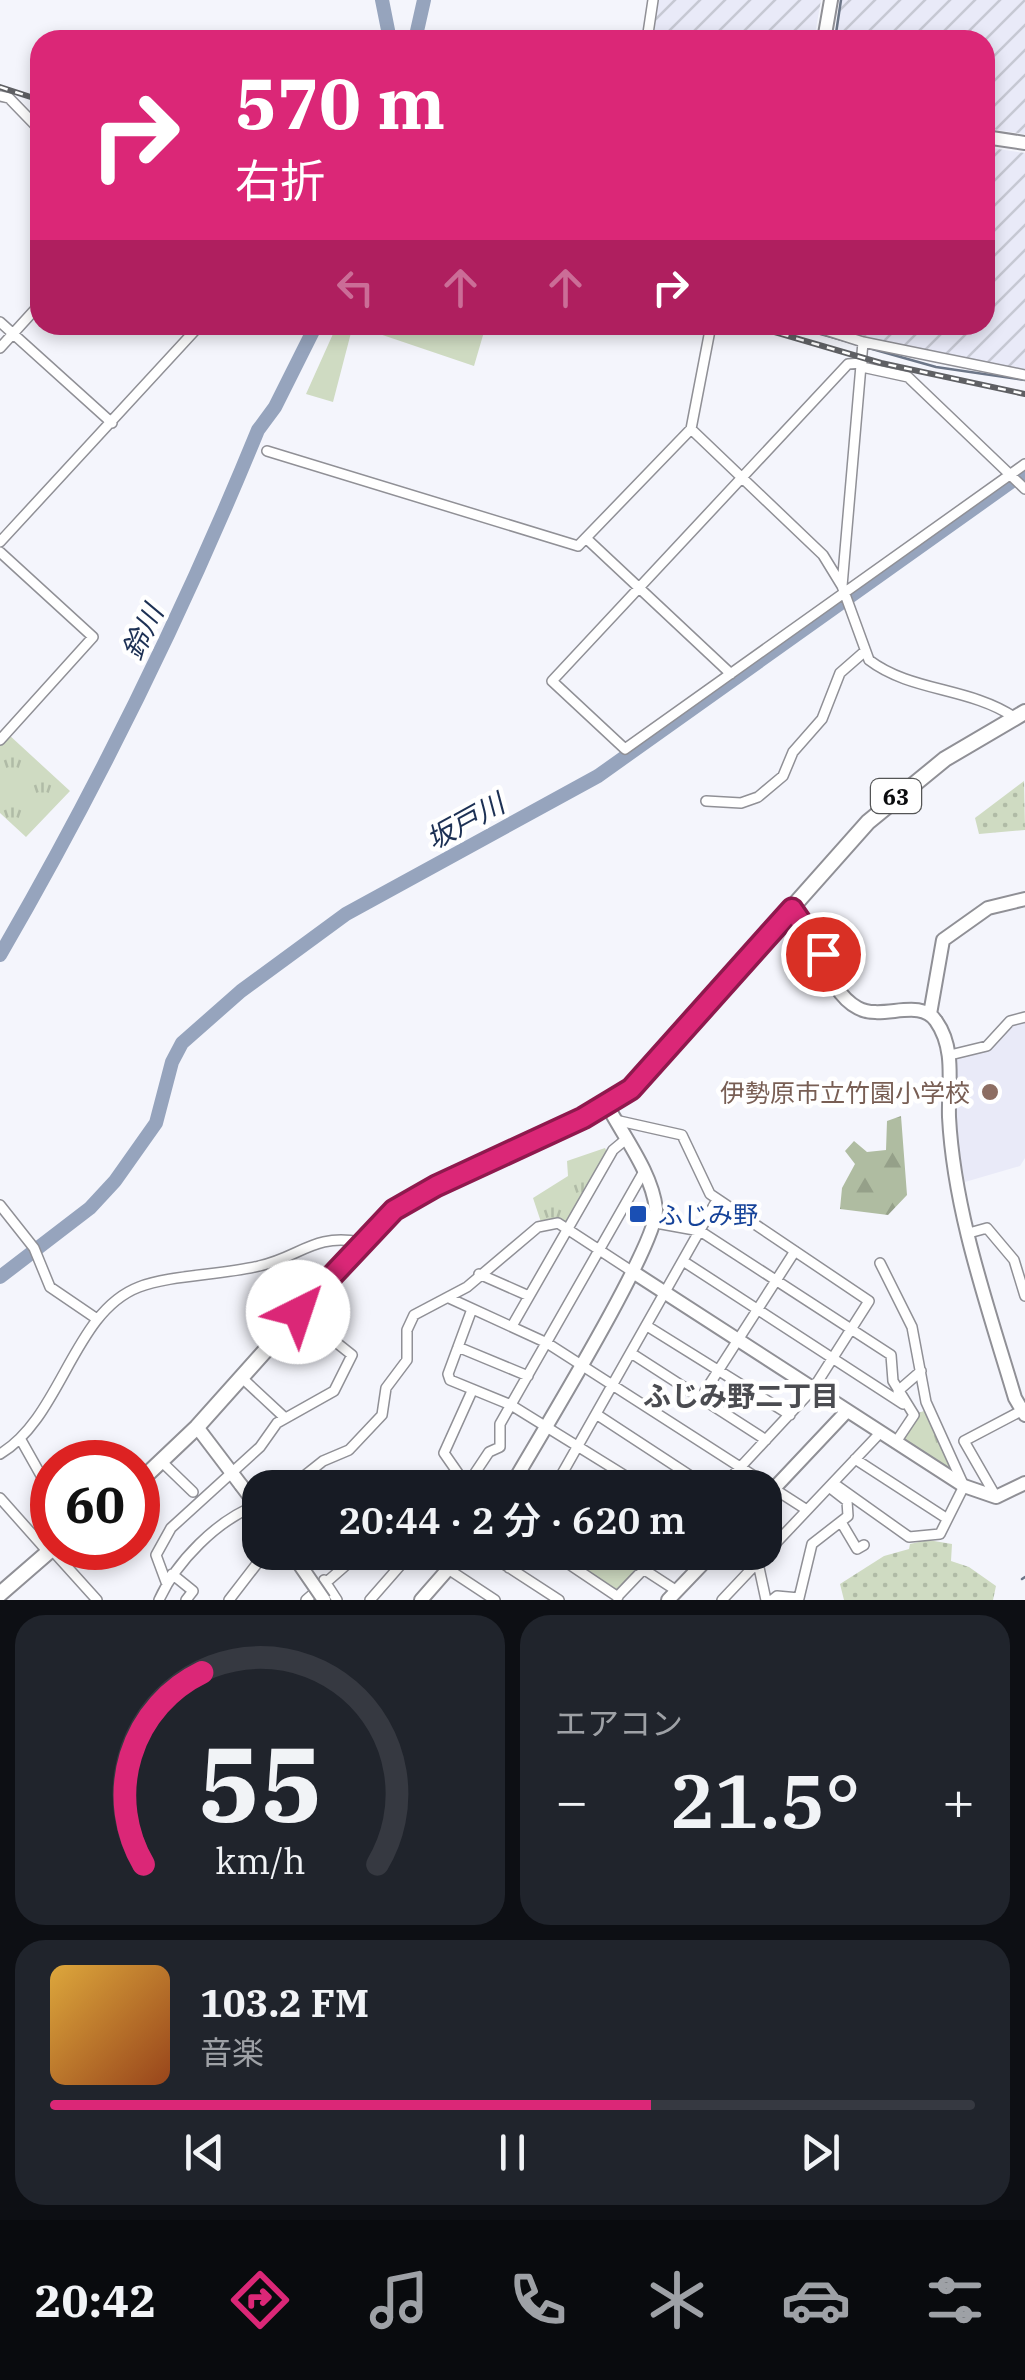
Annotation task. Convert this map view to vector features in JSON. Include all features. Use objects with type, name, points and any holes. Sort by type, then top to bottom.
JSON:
[{"type":"main road","name":"63","points":[[162,1462],[360,1242],[394,1210],[607,1105],[648,1073],[853,837],[902,791],[944,759],[1019,714]]},
{"type":"main road","points":[[0,1594],[30,1568]]},
{"type":"street","points":[[648,30],[653,0]]},
{"type":"street","points":[[826,30],[831,0]]},
{"type":"street","points":[[0,96],[8,98],[30,120]]},
{"type":"street","points":[[995,139],[1025,144]]},
{"type":"street","points":[[0,348],[30,315]]},
{"type":"street","points":[[0,322],[112,423]]},
{"type":"street","points":[[0,542],[191,335]]},
{"type":"street","points":[[267,451],[578,546],[588,540],[691,428],[709,335]]},
{"type":"street","points":[[841,335],[1025,375]]},
{"type":"street","points":[[843,590],[862,342]]},
{"type":"street","points":[[1025,464],[1010,475],[843,590],[625,749],[552,681],[848,364],[908,378],[1010,475],[1025,489]]},
{"type":"street","points":[[691,428],[823,555],[843,590],[864,652],[886,671],[1019,714]]},
{"type":"street","points":[[588,540],[731,674]]},
{"type":"street","points":[[0,552],[94,637],[0,740]]},
{"type":"street","points":[[706,801],[741,803],[758,797],[783,776],[792,752],[822,720],[840,673],[864,652]]},
{"type":"street","points":[[996,1497],[964,1441],[1023,1413],[968,1233],[950,1128],[950,1055],[930,1014],[943,940],[988,908],[1025,898]]},
{"type":"street","points":[[792,909],[806,924],[843,996],[854,1007],[873,1014],[914,1010],[930,1014]]},
{"type":"street","points":[[950,1055],[986,1046],[1010,1021],[1025,1017]]},
{"type":"street","points":[[521,1470],[656,1224],[652,1192],[607,1105]]},
{"type":"street","points":[[615,1120],[682,1134],[710,1194],[868,1301],[854,1330],[813,1389],[738,1470]]},
{"type":"street","points":[[512,1326],[613,1150],[626,1140]]},
{"type":"street","points":[[476,1470],[489,1452],[500,1448],[500,1424],[644,1173]]},
{"type":"street","points":[[564,1470],[718,1200]]},
{"type":"street","points":[[0,1205],[34,1248],[50,1287],[97,1320]]},
{"type":"street","points":[[314,1470],[349,1450],[382,1415],[386,1388],[407,1360],[409,1322],[449,1298],[538,1227],[558,1223],[964,1486],[996,1497],[1025,1484]]},
{"type":"street","points":[[656,1224],[700,1231],[891,1355],[905,1405]]},
{"type":"street","points":[[968,1233],[987,1228],[1007,1248],[1025,1296]]},
{"type":"street","points":[[0,1454],[21,1440],[97,1320],[138,1287],[263,1266],[323,1239],[360,1242]]},
{"type":"street","points":[[700,1399],[795,1250]]},
{"type":"street","points":[[682,1262],[905,1405],[914,1414],[896,1442]]},
{"type":"street","points":[[880,1263],[912,1327],[932,1418],[964,1486]]},
{"type":"street","points":[[478,1274],[529,1296]]},
{"type":"street","points":[[449,1298],[547,1343],[745,1470]]},
{"type":"street","points":[[472,1309],[448,1374],[472,1391],[511,1405],[545,1424],[612,1470]]},
{"type":"street","points":[[186,1600],[193,1591],[169,1578],[157,1551],[171,1528],[232,1473],[284,1417],[334,1391],[352,1355],[298,1312]]},
{"type":"street","points":[[646,1326],[790,1415]]},
{"type":"street","points":[[458,1347],[528,1376]]},
{"type":"street","points":[[631,1353],[766,1440]]},
{"type":"street","points":[[898,1390],[921,1372]]},
{"type":"street","points":[[241,1377],[284,1417]]},
{"type":"street","points":[[456,1470],[444,1453],[472,1391]]},
{"type":"street","points":[[782,1480],[847,1411]]},
{"type":"street","points":[[596,1414],[681,1470]]},
{"type":"street","points":[[197,1427],[242,1486]]},
{"type":"street","points":[[782,1537],[880,1432]]},
{"type":"street","points":[[21,1440],[30,1455]]},
{"type":"street","points":[[855,1459],[946,1518]]},
{"type":"street","points":[[162,1462],[192,1492]]},
{"type":"street","points":[[831,1485],[910,1538],[940,1534],[964,1486]]},
{"type":"street","points":[[760,1570],[769,1600],[777,1596],[799,1598],[812,1544],[851,1510],[831,1485]]},
{"type":"street","points":[[0,1498],[30,1529]]},
{"type":"street","points":[[782,1499],[807,1510]]},
{"type":"street","points":[[159,1600],[169,1578],[229,1520],[242,1515]]},
{"type":"street","points":[[841,1522],[857,1549],[864,1545]]},
{"type":"street","points":[[69,1570],[97,1600]]},
{"type":"street","points":[[229,1600],[252,1570]]},
{"type":"street","points":[[303,1570],[324,1600]]},
{"type":"street","points":[[306,1600],[338,1570]]},
{"type":"street","points":[[370,1600],[396,1570]]},
{"type":"street","points":[[428,1598],[447,1570]]},
{"type":"street","points":[[450,1570],[495,1600]]},
{"type":"street","points":[[512,1570],[559,1600]]},
{"type":"street","points":[[576,1570],[616,1598],[644,1570],[672,1595],[696,1570]]},
{"type":"street","points":[[722,1600],[751,1570]]},
{"type":"street","points":[[324,1580],[337,1600]]},
{"type":"shaded area","points":[[657,0],[821,0],[816,30],[652,30]]},
{"type":"shaded area","points":[[840,0],[1025,0],[1025,134],[995,130],[995,30],[836,30]]},
{"type":"shaded area","points":[[995,148],[1025,153],[1025,371],[861,335],[995,335]]},
{"type":"shaded area","name":"伊勢原市立竹園小学校","points":[[1025,1020],[1025,1158],[1020,1166],[965,1182],[954,1125],[955,1059],[988,1047],[1010,1024]]},
{"type":"green space","points":[[333,335],[350,335],[333,402],[306,394]]},
{"type":"green space","points":[[383,335],[483,335],[474,366]]},
{"type":"green space","points":[[8,734],[70,791],[26,837],[0,813],[0,743]]},
{"type":"green space","points":[[1024,781],[1025,830],[979,834],[975,818]]},
{"type":"green space","points":[[901,1116],[907,1195],[888,1215],[840,1209],[842,1188],[855,1164],[845,1151],[854,1141],[867,1152],[886,1150],[887,1121]]},
{"type":"green space","points":[[605,1148],[607,1152],[566,1225],[541,1222],[533,1198],[568,1176],[567,1161]]},
{"type":"green space","points":[[927,1410],[952,1468],[946,1471],[901,1438],[915,1414]]},
{"type":"green space","points":[[928,1540],[952,1544],[951,1561],[969,1567],[996,1586],[993,1600],[844,1600],[840,1584],[884,1556]]},
{"type":"green space","points":[[582,1570],[637,1571],[617,1591]]},
{"type":"waterway","points":[[382,0],[388,30]]},
{"type":"waterway","name":"鈴川","points":[[417,30],[424,0]]},
{"type":"waterway","points":[[836,30],[841,0]]},
{"type":"waterway","name":"鈴川","points":[[0,955],[138,697],[258,430],[275,407],[311,335]]},
{"type":"waterway","points":[[824,335],[853,343]]},
{"type":"waterway","points":[[865,347],[936,367],[1025,380]]},
{"type":"waterway","name":"坂戸川","points":[[0,1277],[90,1208],[115,1181],[156,1123],[172,1062],[182,1043],[241,991],[346,914],[598,776],[1025,472]]},
{"type":"railway","points":[[0,87],[30,97]]},
{"type":"railway","points":[[784,335],[881,363],[1025,394]]},
{"type":"place","name":"伊勢原市立竹園小学校","points":[[990,1092]]},
{"type":"place","name":"ふじみ野","points":[[638,1214]]},
{"type":"district","name":"ふじみ野二丁目","points":[[741,1395]]},
{"type":"route","points":[[298,1312],[394,1210],[436,1186],[558,1131],[631,1089],[792,909],[806,924],[823,954]]}]
